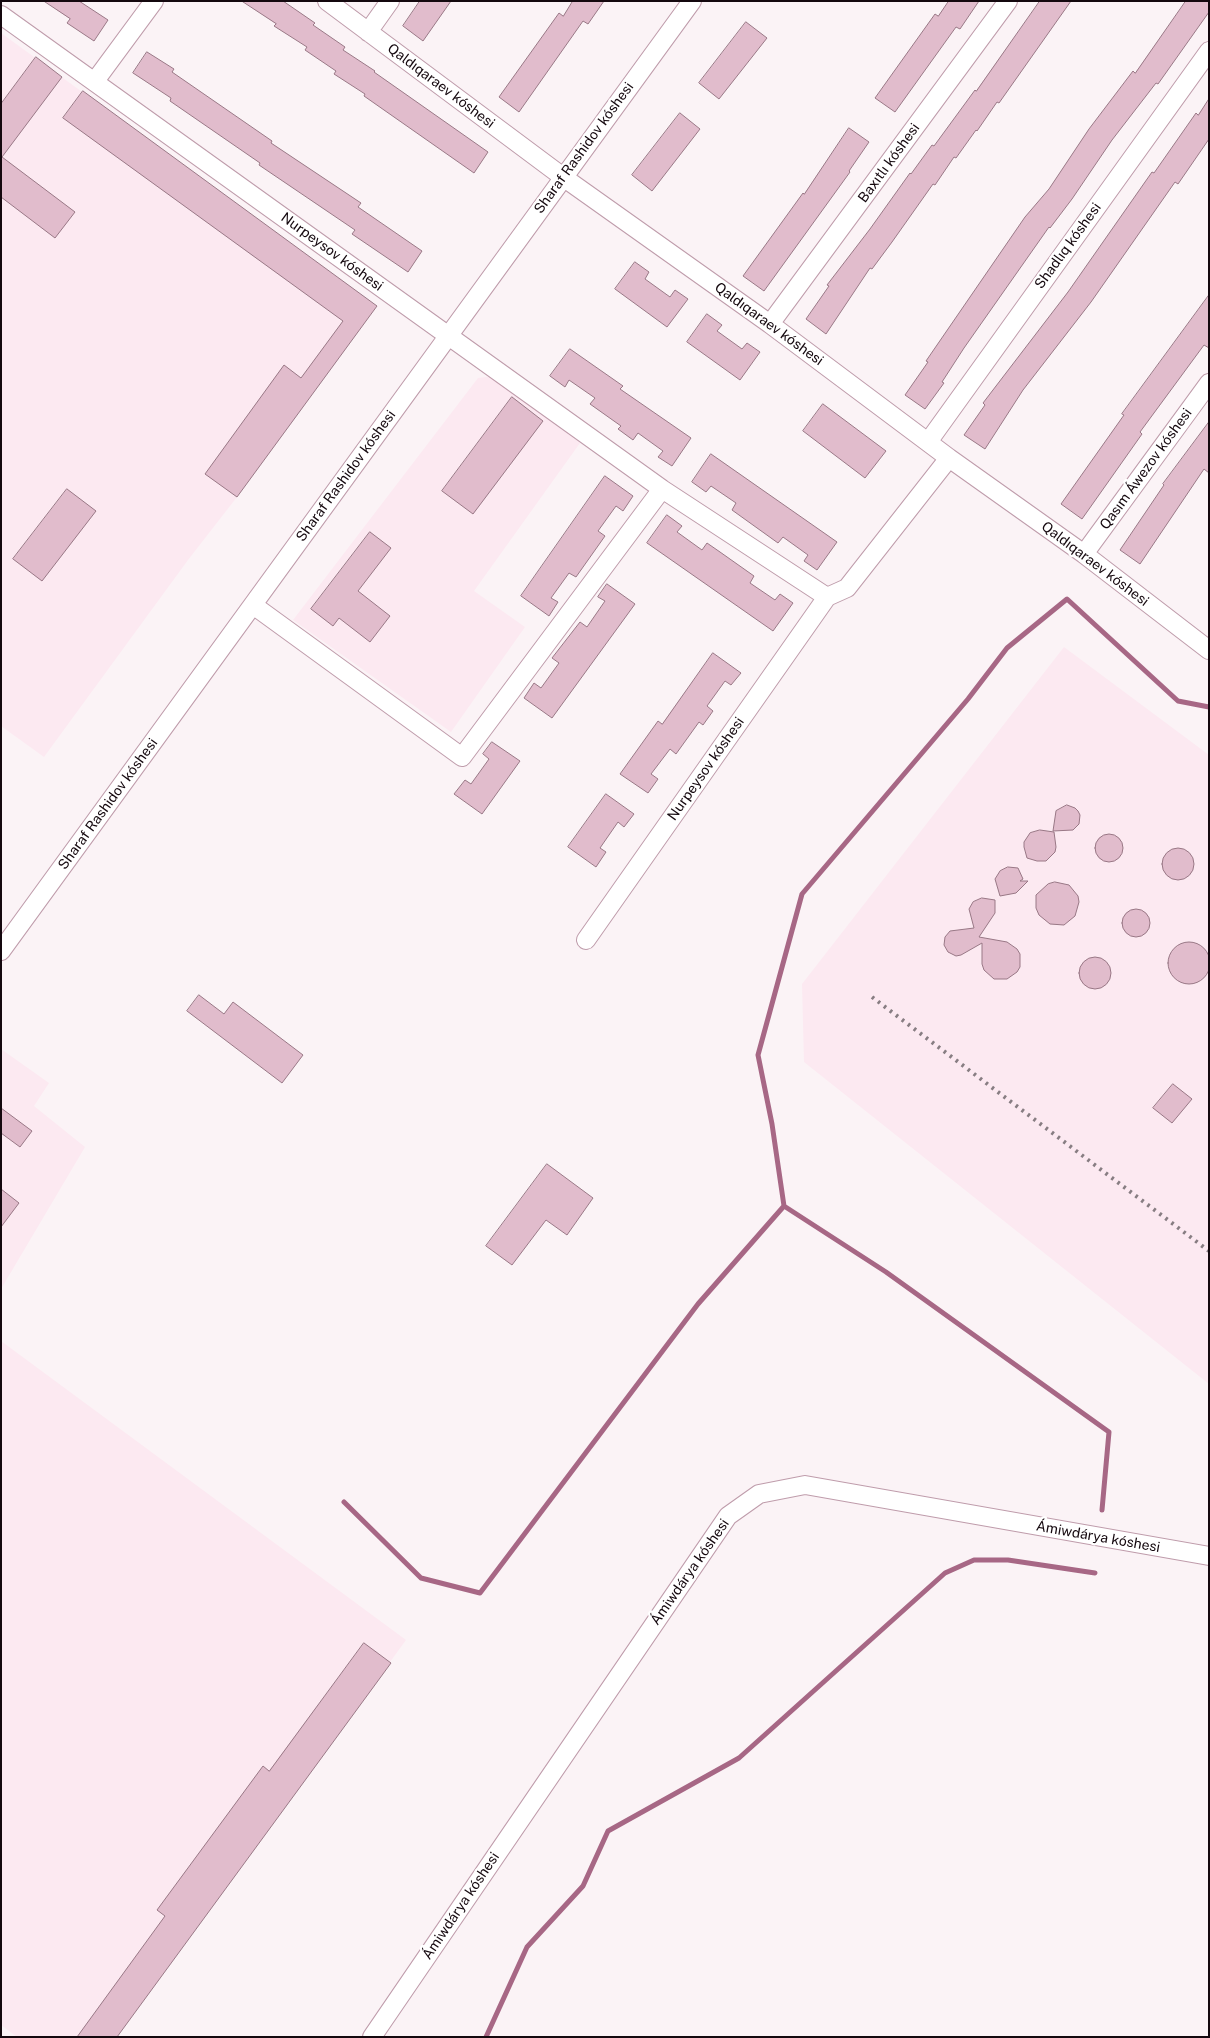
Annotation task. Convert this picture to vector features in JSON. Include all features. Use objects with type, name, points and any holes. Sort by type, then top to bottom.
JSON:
[{"type":"street","points":[[94,81],[154,1]]},
{"type":"street","name":"Qaldıqaraev kóshesi","points":[[327,1],[563,177],[770,324],[949,458],[1084,554],[1209,650]]},
{"type":"street","points":[[368,32],[390,1]]},
{"type":"street","name":"Sharaf Rashidov kóshesi","points":[[1,951],[692,1]]},
{"type":"street","name":"Baxıtlı kóshesi","points":[[770,324],[1008,1]]},
{"type":"street","name":"Nurpeysov kóshesi","points":[[1,16],[662,488],[827,597]]},
{"type":"street","name":"Shadlıq kóshesi","points":[[928,442],[1209,51]]},
{"type":"street","name":"Qasım Áwezov kóshesi","points":[[1084,554],[1209,383]]},
{"type":"street","name":"Nurpeysov kóshesi","points":[[586,940],[827,597],[847,588],[949,458]]},
{"type":"street","points":[[253,605],[462,757],[662,488]]},
{"type":"street","name":"Ámiwdárya kóshesi","points":[[372,2037],[728,1516],[759,1494],[805,1486],[1209,1556]]},
{"type":"shaded area","points":[[1,33],[377,306],[44,757],[1,726]]},
{"type":"shaded area","points":[[494,376],[580,443],[474,591],[525,627],[451,732],[293,620],[478,378]]},
{"type":"shaded area","points":[[1064,647],[1209,755],[1209,1384],[804,1062],[802,984]]},
{"type":"shaded area","points":[[1,1049],[49,1083],[34,1106],[85,1147],[1,1289]]},
{"type":"shaded area","points":[[1,1341],[406,1640],[117,2037],[17,2037],[1,2025]]},
{"type":"building","points":[[44,1],[79,1],[108,20],[94,41],[67,23],[70,19]]},
{"type":"building","points":[[242,1],[283,1],[315,23],[313,25],[345,47],[343,50],[488,152],[474,173],[364,96],[365,94],[334,74],[336,71],[305,50],[307,47],[274,26],[276,24]]},
{"type":"building","points":[[420,1],[451,1],[423,41],[403,26]]},
{"type":"building","points":[[573,1],[604,1],[588,24],[583,21],[519,112],[499,97],[559,13],[563,16]]},
{"type":"building","points":[[949,1],[979,1],[960,29],[956,27],[895,112],[875,98],[935,14],[938,16]]},
{"type":"building","points":[[1040,1],[1071,1],[999,103],[997,102],[956,158],[954,157],[935,185],[933,184],[872,269],[870,268],[826,334],[806,319],[829,286],[827,285],[910,173],[932,145],[934,146],[976,91]]},
{"type":"building","points":[[1186,1],[1209,1],[1209,12],[1158,84],[1156,83],[1112,140],[1072,199],[1049,227],[964,348],[942,382],[944,383],[925,409],[905,395],[928,362],[926,361],[1025,217],[1049,189],[1089,129],[1133,71],[1135,73]]},
{"type":"building","points":[[746,22],[767,38],[719,99],[699,83]]},
{"type":"building","points":[[147,52],[174,69],[172,72],[272,141],[271,143],[361,203],[358,207],[422,251],[408,272],[352,234],[355,230],[259,165],[260,163],[170,101],[171,98],[133,73]]},
{"type":"building","points":[[36,57],[62,77],[2,157],[75,212],[55,238],[1,197],[1,104]]},
{"type":"building","points":[[83,91],[377,306],[237,497],[205,474],[284,365],[301,378],[343,321],[63,118]]},
{"type":"building","points":[[1209,99],[1209,139],[1178,184],[1175,182],[1091,302],[1023,390],[985,449],[964,435],[985,405],[983,403],[1068,292],[1152,172],[1154,173],[1196,113],[1198,115]]},
{"type":"building","points":[[680,113],[700,129],[652,191],[632,175]]},
{"type":"building","points":[[849,128],[869,142],[850,172],[764,291],[743,276],[804,194]]},
{"type":"building","points":[[635,262],[649,272],[645,279],[670,297],[675,290],[688,299],[667,327],[615,289]]},
{"type":"building","points":[[1209,295],[1209,348],[1204,345],[1140,432],[1142,434],[1082,519],[1061,504],[1124,415],[1122,414]]},
{"type":"building","points":[[707,314],[722,325],[717,331],[742,349],[747,343],[760,352],[740,380],[687,342]]},
{"type":"building","points":[[570,349],[623,386],[620,389],[691,438],[672,466],[658,457],[663,451],[638,433],[633,440],[618,429],[621,426],[590,404],[595,398],[569,380],[565,387],[550,376]]},
{"type":"building","points":[[512,397],[543,421],[473,514],[442,491]]},
{"type":"building","points":[[823,404],[886,451],[865,478],[803,431]]},
{"type":"building","points":[[1209,422],[1209,473],[1204,469],[1140,564],[1120,550],[1163,484]]},
{"type":"building","points":[[711,454],[837,542],[817,570],[804,561],[808,555],[783,537],[778,543],[732,510],[736,503],[711,486],[706,492],[692,482]]},
{"type":"building","points":[[605,476],[633,496],[623,511],[616,506],[598,531],[605,536],[576,577],[569,573],[551,598],[558,602],[549,616],[521,596]]},
{"type":"building","points":[[67,489],[96,511],[42,581],[13,559]]},
{"type":"building","points":[[667,515],[682,526],[677,532],[702,550],[707,543],[754,576],[750,583],[775,600],[780,594],[793,603],[773,631],[647,543]]},
{"type":"building","points":[[370,532],[391,548],[358,591],[390,616],[370,642],[339,618],[333,626],[311,609]]},
{"type":"building","points":[[607,584],[635,604],[552,718],[524,698],[534,683],[541,688],[559,663],[552,658],[580,622],[587,627],[605,601],[598,597]]},
{"type":"building","points":[[713,653],[741,673],[731,685],[725,681],[707,706],[713,711],[703,725],[699,722],[676,754],[670,749],[651,774],[658,779],[648,793],[620,774],[658,721],[662,724]]},
{"type":"building","points":[[492,742],[520,761],[482,814],[454,794],[465,780],[471,784],[489,759],[483,754]]},
{"type":"building","points":[[606,794],[634,814],[624,827],[618,822],[600,848],[606,852],[596,867],[568,847]]},
{"type":"building","points":[[1067,805],[1078,811],[1080,815],[1079,824],[1073,830],[1053,831],[1056,811]]},
{"type":"building","points":[[1040,830],[1054,832],[1055,852],[1046,861],[1027,858],[1024,847],[1024,842],[1030,833]]},
{"type":"building","points":[[1109,834],[1119,838],[1123,848],[1119,858],[1109,862],[1099,858],[1095,848],[1099,838]]},
{"type":"building","points":[[1178,848],[1184,849],[1189,853],[1193,858],[1193,870],[1189,875],[1184,879],[1178,880],[1172,879],[1167,875],[1163,870],[1162,864],[1163,858],[1167,853],[1172,849]]},
{"type":"building","points":[[1008,867],[1018,868],[1023,879],[1020,881],[1028,881],[1016,893],[1000,896],[995,879],[1000,871]]},
{"type":"building","points":[[1055,882],[1069,885],[1078,896],[1079,902],[1075,916],[1064,925],[1050,924],[1039,915],[1036,908],[1036,895],[1048,884]]},
{"type":"building","points":[[982,898],[995,900],[995,913],[979,937],[1007,942],[1017,949],[1020,954],[1020,967],[1017,972],[1007,979],[994,979],[984,970],[982,964],[982,943],[956,956],[948,952],[944,945],[945,937],[950,931],[974,928],[969,909],[973,902]]},
{"type":"building","points":[[1136,909],[1146,913],[1150,923],[1146,933],[1136,937],[1126,933],[1122,923],[1126,913]]},
{"type":"building","points":[[1193,942],[1201,945],[1207,951],[1210,963],[1207,975],[1201,981],[1185,984],[1177,981],[1171,975],[1168,959],[1171,951],[1177,945]]},
{"type":"building","points":[[1095,957],[1107,961],[1111,973],[1107,985],[1095,989],[1083,985],[1079,973],[1083,961]]},
{"type":"building","points":[[199,995],[224,1014],[233,1002],[303,1055],[282,1083],[187,1011]]},
{"type":"building","points":[[1173,1084],[1192,1099],[1172,1123],[1153,1108]]},
{"type":"building","points":[[1,1108],[32,1131],[20,1147],[1,1133]]},
{"type":"building","points":[[547,1164],[593,1198],[567,1235],[546,1220],[512,1265],[486,1246]]},
{"type":"building","points":[[1,1189],[19,1203],[1,1227]]},
{"type":"building","points":[[364,1643],[391,1663],[117,2037],[77,2037],[165,1916],[157,1910],[263,1766],[269,1771]]},
{"type":"waterway","points":[[344,1502],[421,1578],[480,1593],[698,1304],[784,1206],[772,1124],[758,1055],[802,894],[968,699],[1007,648],[1067,599],[1178,701],[1209,707]]},
{"type":"waterway","points":[[784,1206],[886,1272],[1109,1432],[1102,1510]]},
{"type":"waterway","points":[[486,2037],[527,1947],[583,1886],[608,1831],[739,1758],[945,1573],[974,1560],[1008,1560],[1095,1573]]},
{"type":"railway","points":[[872,997],[1209,1251]]}]
